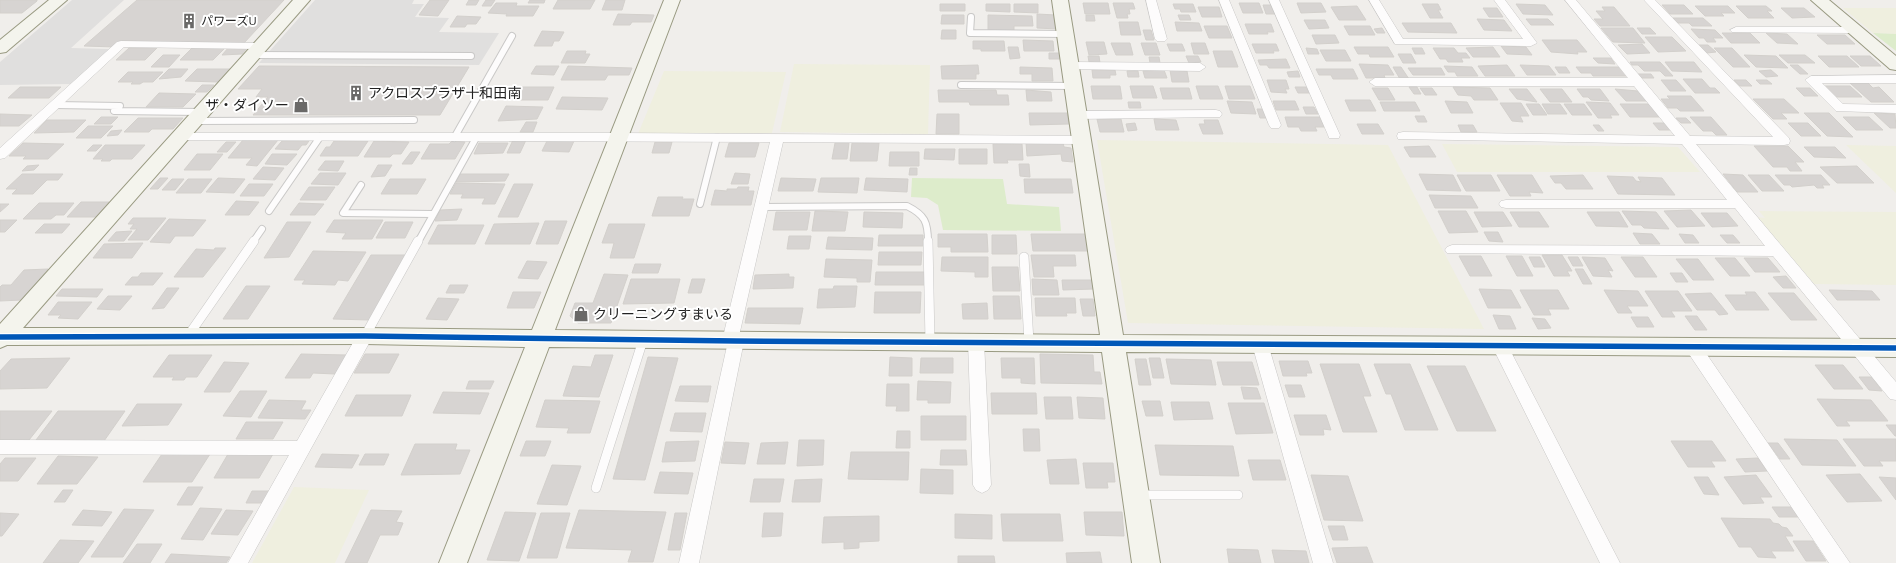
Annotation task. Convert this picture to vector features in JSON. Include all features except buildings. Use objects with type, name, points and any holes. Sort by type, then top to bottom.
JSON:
[{"type":"street","points":[[0,48],[59,0]]},
{"type":"street","points":[[0,338],[302,0]]},
{"type":"street","points":[[453,563],[672,0]]},
{"type":"street","points":[[1060,0],[1146,563]]},
{"type":"street","points":[[1150,0],[1161,39]]},
{"type":"street","points":[[1224,0],[1275,125]]},
{"type":"street","points":[[1274,0],[1334,136]]},
{"type":"street","points":[[1374,0],[1399,42],[1532,43],[1499,0]]},
{"type":"street","points":[[1570,0],[1686,139],[1776,251],[1896,394]]},
{"type":"street","points":[[1403,136],[1784,141],[1650,0]]},
{"type":"street","points":[[1819,0],[1896,65]]},
{"type":"street","points":[[1736,30],[1854,30]]},
{"type":"street","points":[[0,155],[121,44],[257,50]]},
{"type":"street","points":[[1070,66],[1200,67]]},
{"type":"street","points":[[1896,79],[1811,80],[1840,108],[1896,109]]},
{"type":"street","points":[[1375,82],[1639,82]]},
{"type":"street","points":[[1077,115],[1216,114]]},
{"type":"street","points":[[178,137],[717,137],[1081,140]]},
{"type":"street","points":[[689,563],[733,341],[777,138]]},
{"type":"street","points":[[1506,204],[1738,204]]},
{"type":"street","points":[[1452,250],[1776,251]]},
{"type":"street","points":[[0,338],[365,336],[733,341],[1896,348]]},
{"type":"street","points":[[238,563],[365,336]]},
{"type":"street","points":[[976,342],[982,485]]},
{"type":"street","points":[[1260,344],[1323,563]]},
{"type":"street","points":[[1500,346],[1610,563]]},
{"type":"street","points":[[1693,347],[1840,563]]},
{"type":"street","points":[[0,447],[301,448]]},
{"type":"lane","points":[[971,17],[970,33],[1065,34]]},
{"type":"lane","points":[[454,138],[512,36]]},
{"type":"lane","points":[[257,50],[471,56]]},
{"type":"lane","points":[[961,84],[1073,86]]},
{"type":"lane","points":[[55,105],[120,106],[114,111],[197,117],[414,120]]},
{"type":"lane","points":[[269,211],[320,137]]},
{"type":"lane","points":[[700,204],[717,137]]},
{"type":"lane","points":[[365,336],[476,138]]},
{"type":"lane","points":[[361,185],[343,213],[433,214]]},
{"type":"lane","points":[[761,207],[907,206],[919,212],[928,226],[930,342]]},
{"type":"lane","points":[[187,337],[262,228]]},
{"type":"lane","points":[[1024,257],[1029,342]]},
{"type":"lane","points":[[596,488],[643,340]]},
{"type":"lane","points":[[1136,495],[1238,494]]},
{"type":"green space","points":[[1843,8],[1896,8],[1896,34],[1873,33]]},
{"type":"green space","points":[[1873,33],[1896,34],[1896,51]]},
{"type":"green space","points":[[794,64],[930,65],[928,134],[780,132]]},
{"type":"green space","points":[[664,71],[786,72],[772,133],[638,134]]},
{"type":"green space","points":[[1097,140],[1388,145],[1484,329],[1128,323]]},
{"type":"green space","points":[[1442,144],[1678,147],[1700,172],[1457,172]]},
{"type":"green space","points":[[1846,145],[1896,146],[1896,193]]},
{"type":"green space","points":[[912,178],[1003,179],[1007,204],[1059,207],[1061,231],[943,230],[938,205],[927,198],[911,197]]},
{"type":"green space","points":[[1759,211],[1896,212],[1896,285],[1814,284],[1757,217],[1765,218]]},
{"type":"green space","points":[[294,487],[369,490],[335,563],[252,563]]},
{"type":"shaded area","points":[[72,0],[124,0],[71,48],[109,49],[71,84],[0,85],[0,62]]},
{"type":"shaded area","points":[[315,0],[414,0],[412,4],[424,4],[415,17],[449,18],[439,32],[499,33],[479,65],[259,63]]},
{"type":"cycle path","points":[[0,337],[365,336],[736,341],[1896,348]]},
{"type":"place","name":"パワーズU","points":[[189,21]]},
{"type":"place","name":"アクロスプラザ十和田南","points":[[356,93]]},
{"type":"place","name":"ザ・ダイソー","points":[[301,105]]},
{"type":"place","name":"クリーニングすまいる","points":[[581,314]]}]
